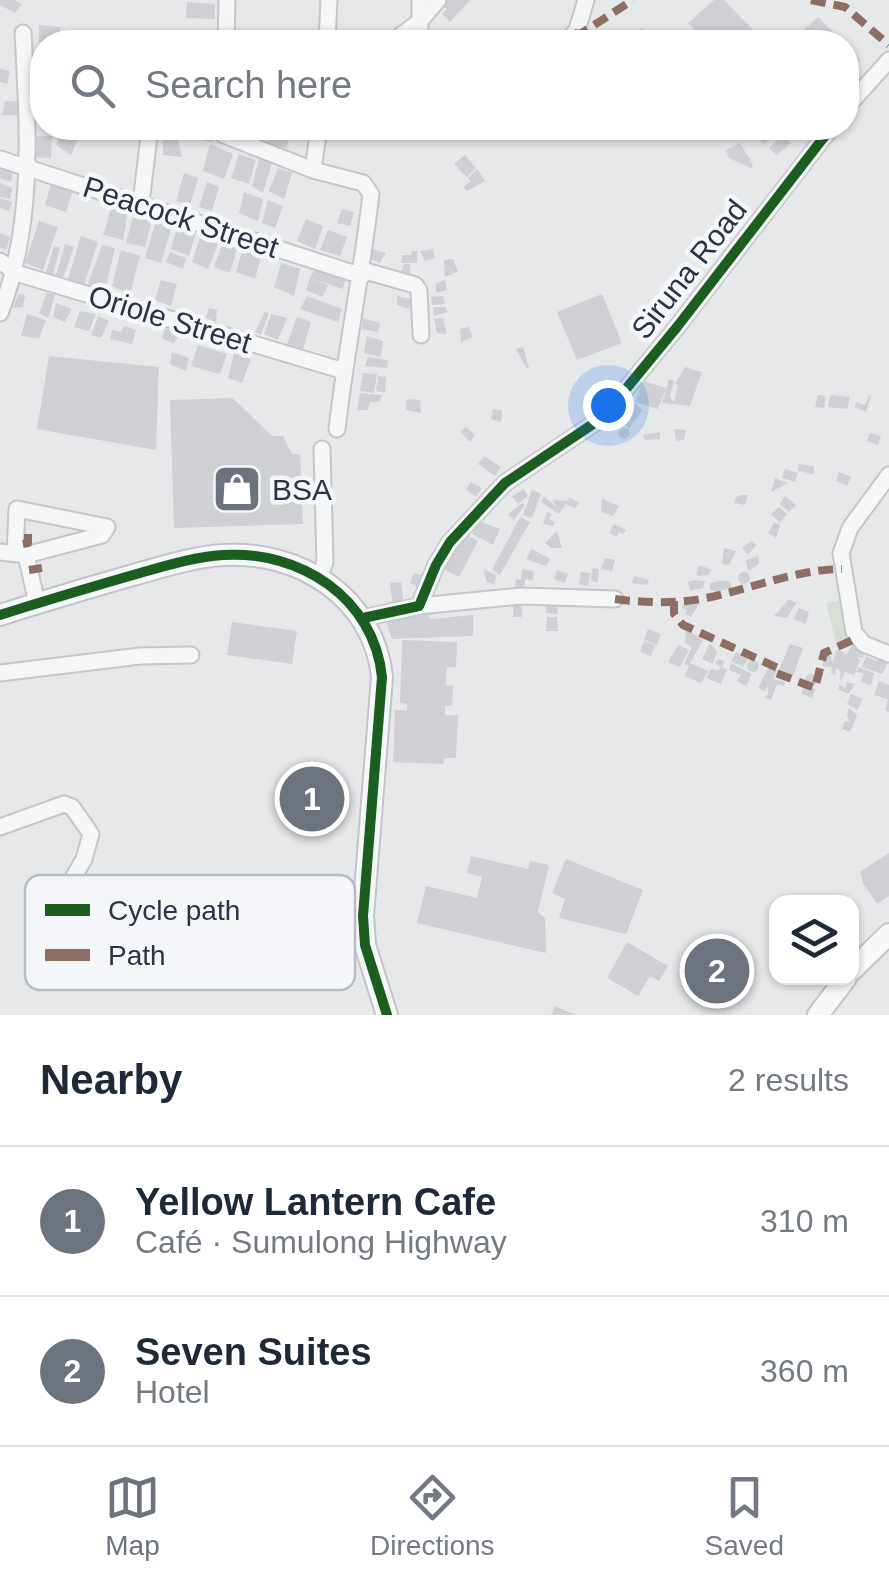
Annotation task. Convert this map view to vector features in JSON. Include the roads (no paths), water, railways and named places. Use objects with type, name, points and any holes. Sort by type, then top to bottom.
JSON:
[{"type":"main road","points":[[0,615],[172,564],[226,555],[274,561],[320,576],[348,598],[363,618],[380,654],[382,677],[362,916],[364,945],[387,1015]]},
{"type":"main road","points":[[859,963],[889,934]]},
{"type":"main road","points":[[818,1015],[841,985]]},
{"type":"street","points":[[226,30],[227,0]]},
{"type":"street","points":[[328,30],[329,0]]},
{"type":"street","points":[[420,0],[420,30]]},
{"type":"street","points":[[408,30],[438,0]]},
{"type":"street","points":[[577,30],[586,0]]},
{"type":"street","points":[[0,313],[16,273],[27,169],[22,33]]},
{"type":"street","points":[[859,93],[889,60]]},
{"type":"street","points":[[142,203],[149,140]]},
{"type":"street","points":[[234,140],[313,170],[363,183],[371,194],[362,273],[349,329],[338,429]]},
{"type":"street","points":[[313,170],[317,140]]},
{"type":"street","name":"Siruna Road","points":[[419,606],[450,542],[505,483],[602,418],[822,140]]},
{"type":"street","name":"Peacock Street","points":[[0,159],[362,273],[415,285],[419,290],[422,335]]},
{"type":"street","name":"Oriole Street","points":[[0,261],[16,273],[344,371]]},
{"type":"street","points":[[320,576],[325,562],[322,449]]},
{"type":"street","points":[[889,476],[850,528],[842,552],[854,632],[860,641],[889,654]]},
{"type":"street","points":[[14,553],[102,535],[106,527],[17,509],[14,553],[37,604]]},
{"type":"street","points":[[363,618],[419,606],[521,596],[615,599]]},
{"type":"street","points":[[0,673],[140,656],[191,654]]},
{"type":"street","points":[[0,827],[64,804],[72,807],[91,834],[76,875]]},
{"type":"place","name":"BSA","points":[[237,489]]},
{"type":"place","name":"Yellow Lantern Cafe","points":[[312,799]]},
{"type":"place","name":"Seven Suites","points":[[717,971]]}]
